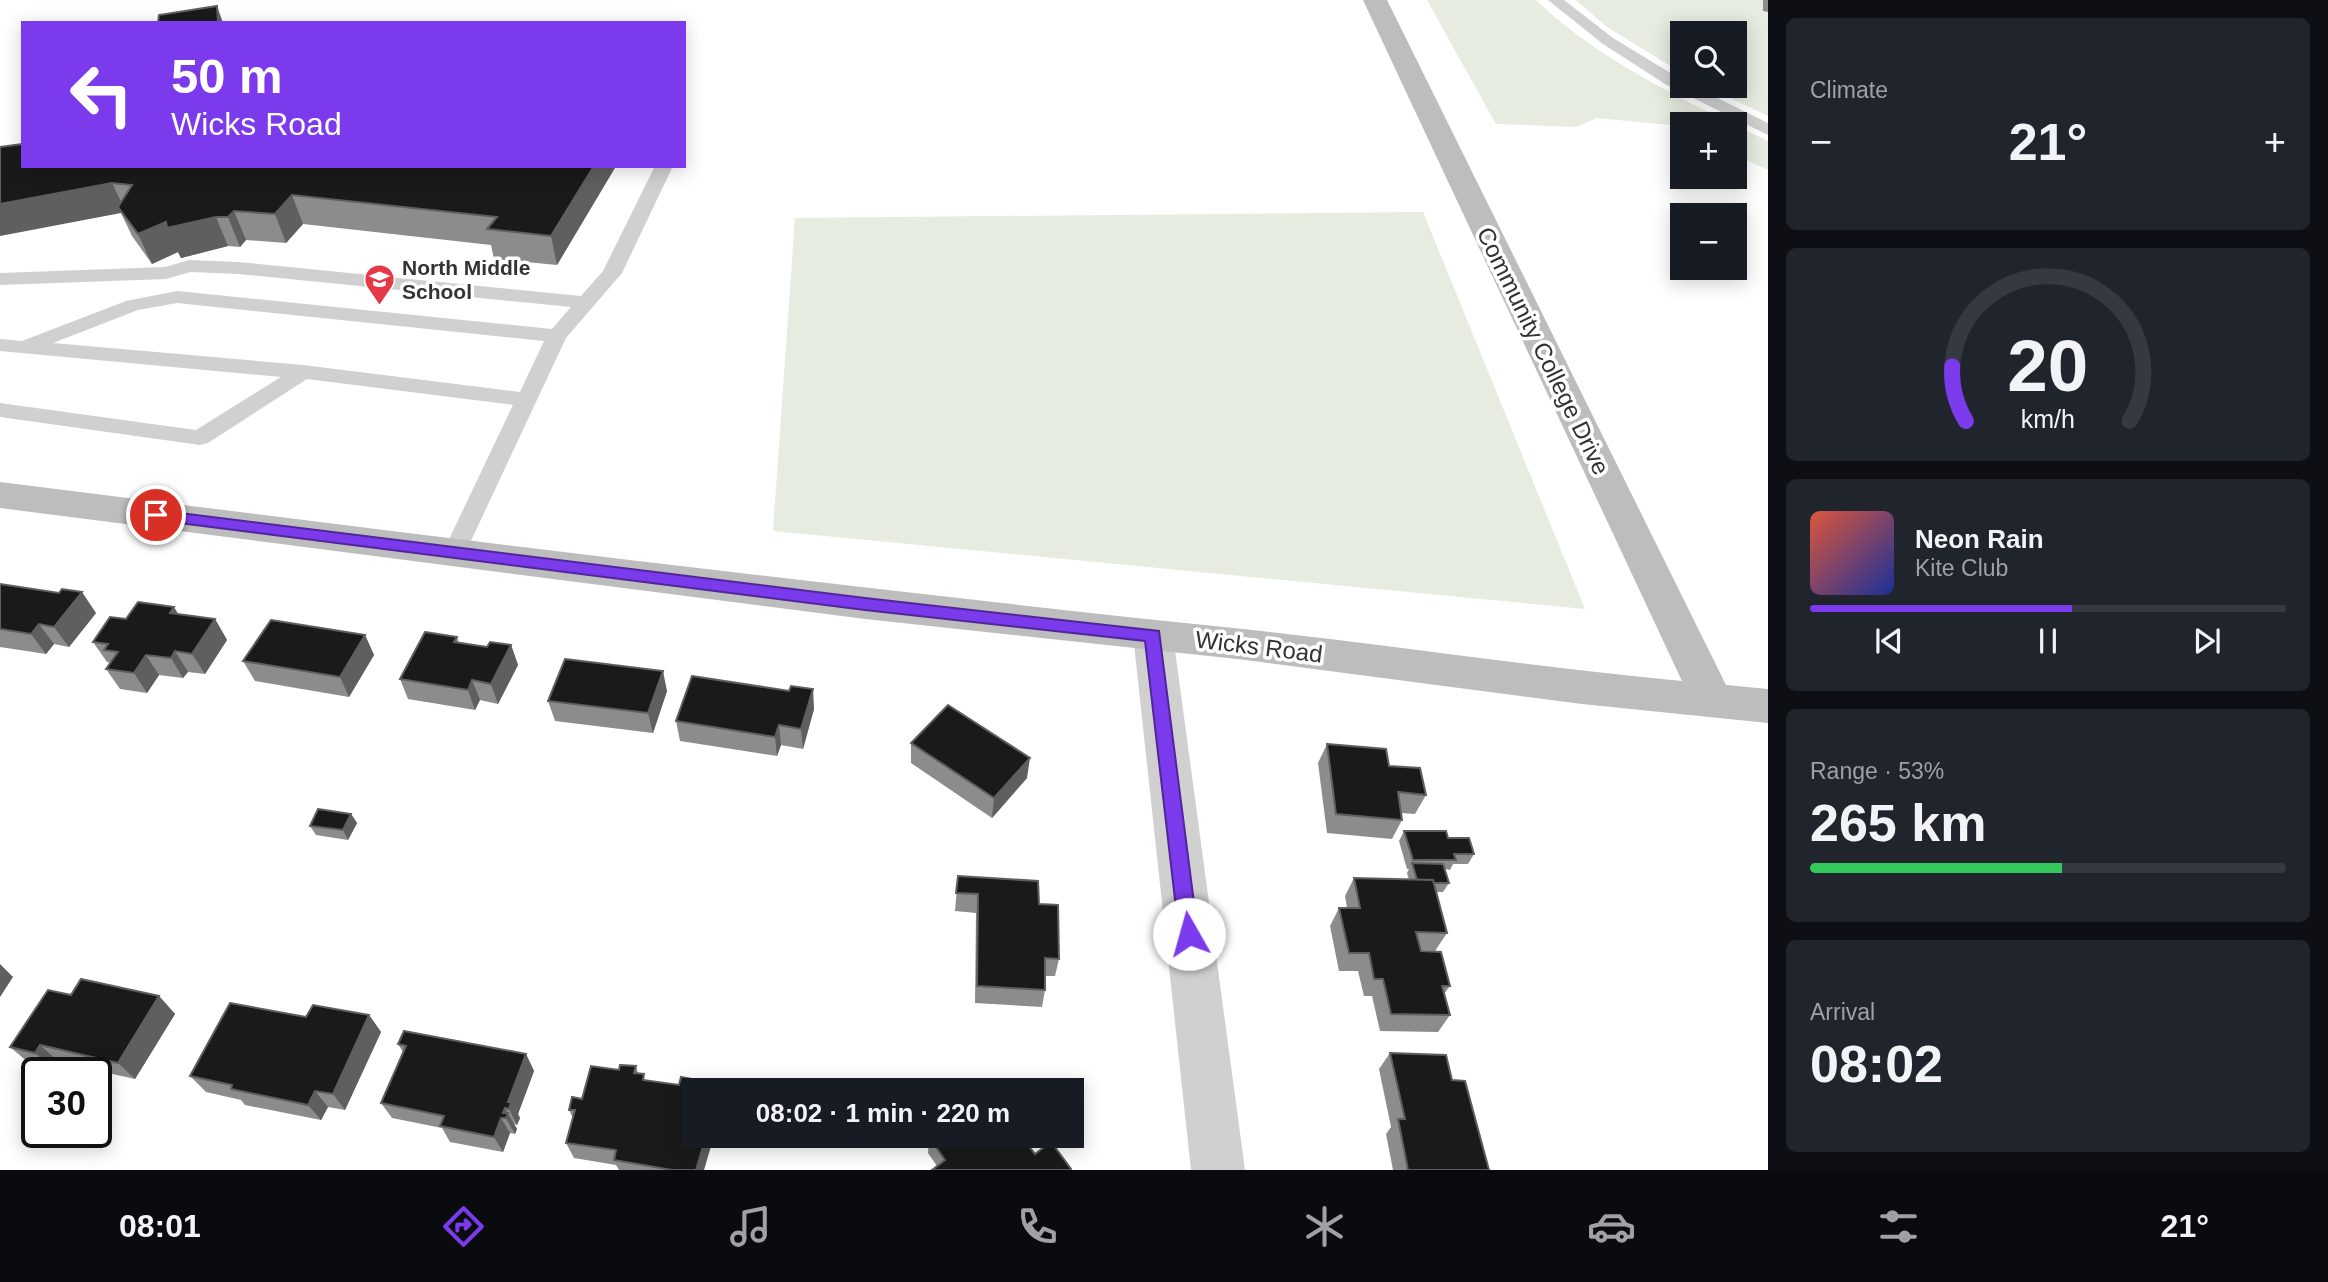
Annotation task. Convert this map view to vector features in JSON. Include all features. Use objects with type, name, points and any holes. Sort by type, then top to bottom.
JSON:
[{"type":"main road","name":"Community College Drive","points":[[1375,0],[1672,621],[1713,701]]},
{"type":"main road","name":"Wicks Road","points":[[0,495],[865,604],[1153,635],[1582,688],[1768,706]]},
{"type":"street","points":[[1153,635],[1218,1170]]},
{"type":"lane","points":[[1555,0],[1608,41],[1671,80],[1768,130]]},
{"type":"lane","points":[[454,554],[557,336],[612,273],[663,168]]},
{"type":"lane","points":[[0,279],[166,273],[190,266],[238,268],[587,303]]},
{"type":"lane","points":[[24,347],[133,305],[177,297],[557,336]]},
{"type":"lane","points":[[0,345],[303,372],[526,400]]},
{"type":"lane","points":[[0,410],[200,438],[303,372]]},
{"type":"shaded area","points":[[1427,0],[1536,0],[1604,54],[1670,92],[1670,98],[1682,98],[1709,112],[1670,112],[1670,125],[1596,118],[1577,127],[1496,124]]},
{"type":"shaded area","points":[[1576,0],[1763,0],[1763,11],[1768,12],[1768,116],[1730,98],[1747,98],[1747,21],[1670,21],[1670,66],[1607,27]]},
{"type":"shaded area","points":[[1747,131],[1768,141],[1768,170],[1747,160]]},
{"type":"shaded area","points":[[1423,212],[1585,609],[773,531],[795,218]]},
{"type":"building","points":[[217,6],[218,21],[158,21],[159,15]]},
{"type":"building","points":[[21,144],[21,168],[593,168],[551,236],[487,229],[497,217],[292,195],[275,214],[234,211],[228,217],[216,217],[167,228],[166,222],[138,234],[118,207],[132,185],[112,183],[0,204],[0,147]]},
{"type":"building","points":[[0,584],[59,593],[62,589],[82,592],[54,627],[39,624],[31,634],[0,629]]},
{"type":"building","points":[[138,602],[174,607],[170,613],[215,619],[192,654],[175,651],[171,658],[146,655],[134,673],[106,669],[118,652],[104,650],[108,644],[93,642],[110,617],[126,619]]},
{"type":"building","points":[[271,620],[365,635],[340,677],[243,661]]},
{"type":"building","points":[[425,632],[457,637],[454,642],[487,647],[490,642],[511,645],[491,684],[472,680],[468,690],[400,679]]},
{"type":"building","points":[[565,659],[663,671],[648,713],[548,701]]},
{"type":"building","points":[[692,676],[789,691],[791,686],[813,689],[801,729],[779,725],[775,737],[676,721]]},
{"type":"building","points":[[948,705],[1030,758],[994,798],[911,743]]},
{"type":"building","points":[[1327,744],[1386,749],[1389,766],[1420,768],[1426,795],[1398,792],[1402,820],[1336,814]]},
{"type":"building","points":[[318,809],[351,814],[343,830],[310,826]]},
{"type":"building","points":[[1404,831],[1446,831],[1448,838],[1469,838],[1474,854],[1454,854],[1456,860],[1413,860]]},
{"type":"building","points":[[1412,863],[1443,864],[1449,883],[1417,880]]},
{"type":"building","points":[[958,876],[1038,881],[1039,904],[1058,905],[1059,959],[1045,958],[1045,990],[977,986],[978,894],[956,893]]},
{"type":"building","points":[[1354,878],[1433,880],[1447,933],[1416,932],[1421,951],[1441,952],[1450,986],[1442,986],[1450,1015],[1391,1014],[1383,979],[1374,979],[1369,953],[1349,953],[1339,908],[1360,908]]},
{"type":"building","points":[[81,979],[159,996],[118,1063],[112,1062],[112,1057],[92,1057],[40,1045],[35,1053],[10,1047],[48,990],[71,995]]},
{"type":"building","points":[[230,1003],[306,1017],[313,1005],[369,1015],[333,1094],[315,1091],[308,1105],[231,1089],[232,1085],[190,1076]]},
{"type":"building","points":[[404,1031],[526,1054],[508,1102],[511,1102],[509,1109],[505,1108],[503,1113],[508,1113],[506,1118],[501,1118],[494,1137],[440,1126],[444,1116],[381,1103],[406,1046],[398,1044]]},
{"type":"building","points":[[1390,1053],[1446,1055],[1452,1080],[1465,1081],[1489,1170],[1408,1170],[1398,1119],[1405,1119]]},
{"type":"building","points":[[620,1065],[636,1066],[634,1073],[644,1074],[643,1080],[679,1085],[681,1077],[686,1078],[682,1078],[682,1148],[702,1148],[696,1170],[672,1170],[614,1160],[616,1150],[566,1143],[575,1110],[569,1110],[572,1097],[582,1099],[591,1066],[619,1070]]},
{"type":"building","points":[[937,1148],[1030,1148],[1035,1154],[1043,1148],[1055,1148],[1071,1169],[932,1170],[945,1160]]},
{"type":"place","name":"North Middle School","points":[[379,307]]},
{"type":"route","points":[[156,515],[865,604],[1153,635],[1189,934]]}]
